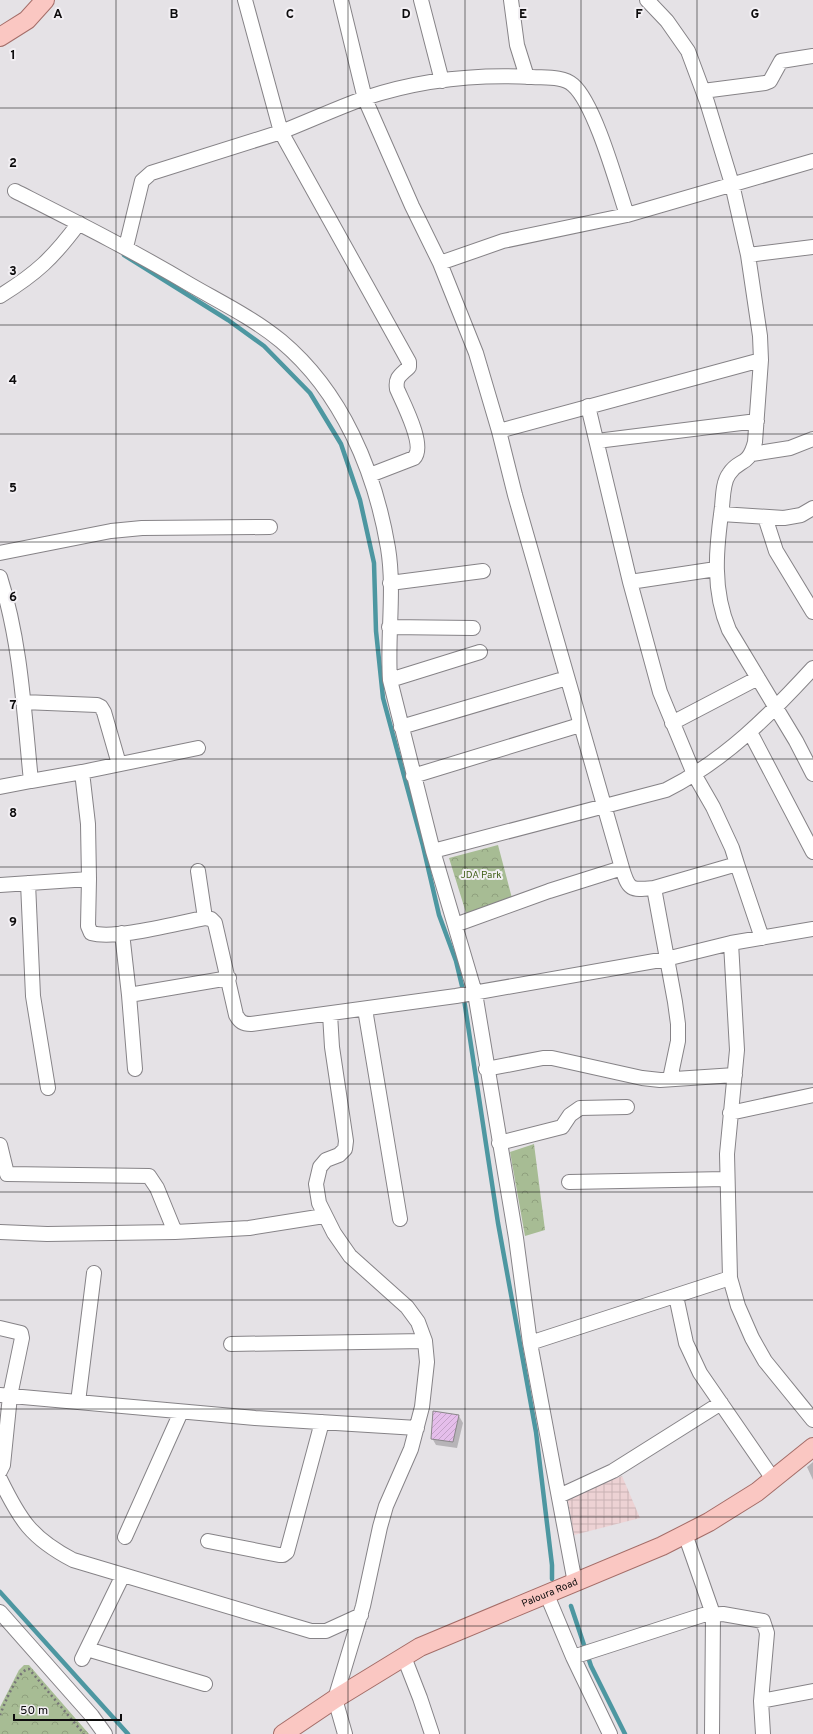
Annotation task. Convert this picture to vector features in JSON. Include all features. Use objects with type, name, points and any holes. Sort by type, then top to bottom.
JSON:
[{"type":"main road","points":[[0,37],[27,20],[45,0]]},
{"type":"main road","name":"Paloura Road","points":[[282,1734],[335,1699],[404,1657],[437,1640],[575,1583],[709,1522],[757,1492],[813,1448]]},
{"type":"street","points":[[245,0],[281,132],[409,362],[409,367],[398,376],[396,382],[418,441],[417,455],[414,458],[370,475]]},
{"type":"street","points":[[341,0],[365,99],[412,206],[440,262],[476,353],[500,431],[515,495],[580,725],[628,886],[635,890],[654,888],[737,864]]},
{"type":"street","points":[[421,0],[442,81]]},
{"type":"street","points":[[511,0],[517,45],[527,77]]},
{"type":"street","points":[[647,0],[667,20],[683,41],[695,66],[732,184],[748,255],[760,336],[761,360],[757,421],[752,454]]},
{"type":"street","points":[[704,92],[764,83],[770,81],[777,65],[781,61],[813,56]]},
{"type":"street","points":[[126,247],[142,181],[151,173],[281,132],[365,99],[406,87],[483,76],[566,80],[580,93],[599,131],[627,215]]},
{"type":"street","points":[[440,262],[503,241],[627,215],[813,161]]},
{"type":"street","points":[[15,191],[126,247],[242,314],[282,342],[310,371],[330,398],[352,432],[370,475],[381,515],[388,549],[390,583],[388,653],[390,680],[433,852],[455,925],[473,993],[516,1238],[530,1343],[575,1583]]},
{"type":"street","points":[[0,296],[26,280],[50,259],[79,223]]},
{"type":"street","points":[[748,255],[813,247]]},
{"type":"street","points":[[500,431],[761,360]]},
{"type":"street","points":[[588,406],[598,441],[630,582],[655,677],[672,723],[694,774],[713,807],[732,848],[762,938]]},
{"type":"street","points":[[598,441],[757,421]]},
{"type":"street","points":[[813,439],[790,448],[752,454],[729,474],[725,485],[721,514],[716,569],[722,613],[729,630],[796,741],[813,774]]},
{"type":"street","points":[[721,514],[794,518],[813,508]]},
{"type":"street","points":[[765,517],[776,551],[813,612]]},
{"type":"street","points":[[0,553],[112,531],[142,528],[270,527]]},
{"type":"street","points":[[630,582],[716,569]]},
{"type":"street","points":[[390,583],[483,571]]},
{"type":"street","points":[[0,577],[6,594],[19,662],[31,782]]},
{"type":"street","points":[[389,627],[472,628]]},
{"type":"street","points":[[390,680],[480,652]]},
{"type":"street","points":[[433,852],[666,790],[694,774],[750,732],[776,708],[813,668]]},
{"type":"street","points":[[401,727],[567,678]]},
{"type":"street","points":[[672,723],[758,678]]},
{"type":"street","points":[[22,702],[97,705],[101,707],[104,712],[119,764]]},
{"type":"street","points":[[414,776],[580,725]]},
{"type":"street","points":[[750,732],[813,852]]},
{"type":"street","points":[[0,787],[198,748]]},
{"type":"street","points":[[82,772],[88,824],[88,930],[96,935],[122,933],[205,918],[210,919],[215,924],[229,978],[236,1015],[239,1021],[244,1024],[330,1014],[456,996],[666,959],[731,943],[813,929]]},
{"type":"street","points":[[455,925],[549,891],[622,868]]},
{"type":"street","points":[[198,871],[205,918]]},
{"type":"street","points":[[0,885],[89,879]]},
{"type":"street","points":[[28,883],[33,996],[48,1088]]},
{"type":"street","points":[[654,888],[678,1024],[678,1041],[670,1079]]},
{"type":"street","points":[[122,933],[135,1069]]},
{"type":"street","points":[[731,943],[737,1050],[730,1113],[726,1179],[730,1278],[738,1306],[752,1338],[765,1361],[813,1420]]},
{"type":"street","points":[[129,995],[229,978]]},
{"type":"street","points":[[366,1009],[400,1219]]},
{"type":"street","points":[[330,1014],[332,1047],[346,1141],[345,1149],[339,1155],[326,1160],[320,1167],[316,1184],[319,1203],[324,1216],[350,1256],[407,1307],[418,1322],[425,1341],[427,1362],[426,1382],[417,1428],[411,1449],[386,1506],[361,1615],[335,1699],[345,1734]]},
{"type":"street","points":[[486,1069],[538,1059],[552,1058],[642,1078],[670,1079],[735,1075]]},
{"type":"street","points":[[730,1113],[813,1095]]},
{"type":"street","points":[[499,1143],[562,1127],[574,1111],[580,1108],[627,1107]]},
{"type":"street","points":[[0,1145],[4,1174],[149,1176],[157,1188],[175,1232]]},
{"type":"street","points":[[569,1182],[726,1179]]},
{"type":"street","points":[[0,1232],[47,1234],[175,1232],[249,1228],[324,1216]]},
{"type":"street","points":[[78,1402],[94,1273]]},
{"type":"street","points":[[530,1343],[730,1278]]},
{"type":"street","points":[[676,1296],[686,1343],[700,1373],[774,1479]]},
{"type":"street","points":[[0,1328],[17,1331],[21,1333],[22,1338],[5,1395],[3,1465],[0,1471]]},
{"type":"street","points":[[231,1344],[425,1341]]},
{"type":"street","points":[[5,1395],[181,1412],[417,1428]]},
{"type":"street","points":[[559,1496],[613,1471],[721,1403]]},
{"type":"street","points":[[125,1537],[181,1412]]},
{"type":"street","points":[[208,1541],[279,1555],[283,1555],[287,1552],[322,1422]]},
{"type":"street","points":[[0,1479],[13,1505],[28,1528],[56,1551],[73,1560],[310,1631],[326,1631],[361,1615]]},
{"type":"street","points":[[685,1534],[713,1614],[712,1734]]},
{"type":"street","points":[[123,1575],[84,1654],[205,1684]]},
{"type":"street","points":[[547,1595],[582,1655],[610,1734]]},
{"type":"street","points":[[0,1612],[92,1716],[105,1734]]},
{"type":"street","points":[[582,1655],[703,1615],[713,1614],[748,1617],[763,1621],[767,1633],[761,1701],[763,1734]]},
{"type":"street","points":[[404,1657],[432,1734]]},
{"type":"street","points":[[761,1701],[813,1691]]},
{"type":"path","points":[[0,1715],[8,1695],[23,1671],[29,1669],[84,1734]]},
{"type":"shaded area","points":[[622,1476],[640,1518],[574,1535],[567,1496]]},
{"type":"green space","name":"JDA Park","points":[[498,845],[513,902],[467,916],[449,858]]},
{"type":"green space","points":[[534,1144],[545,1230],[525,1236],[510,1152]]},
{"type":"green space","points":[[24,1665],[29,1665],[89,1734],[0,1734],[0,1707],[19,1670]]},
{"type":"building","points":[[433,1411],[459,1415],[453,1442],[431,1439]]},
{"type":"waterway","points":[[124,255],[228,320],[264,346],[310,393],[341,444],[360,500],[374,563],[376,631],[383,698],[423,846],[439,915],[456,961],[462,986],[498,1223],[536,1432],[552,1565],[552,1579]]},
{"type":"waterway","points":[[0,1592],[128,1734]]},
{"type":"waterway","points":[[571,1606],[591,1666],[625,1734]]}]
